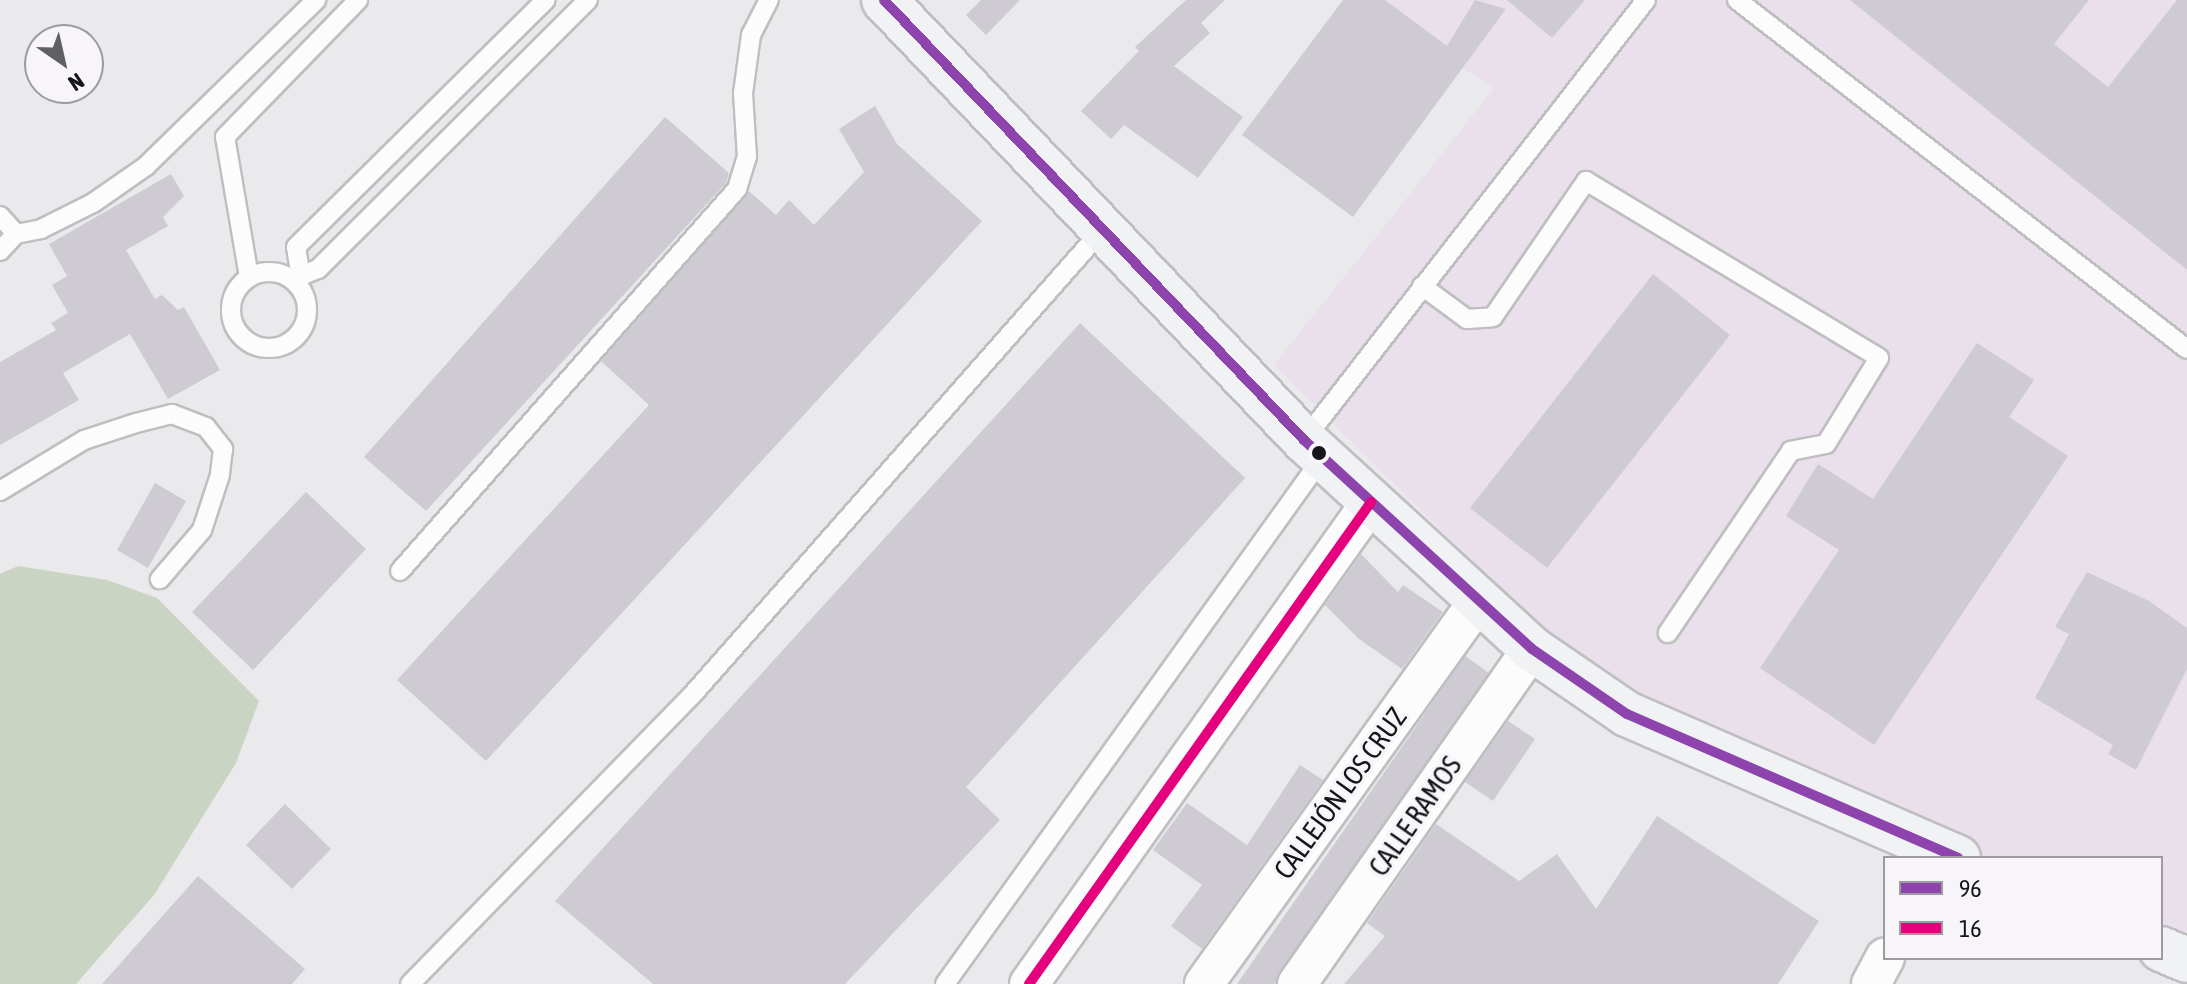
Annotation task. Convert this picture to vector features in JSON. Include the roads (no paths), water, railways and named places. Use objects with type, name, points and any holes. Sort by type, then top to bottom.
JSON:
[{"type":"street","points":[[884,0],[1314,448],[1477,602],[1532,649],[1627,714],[1948,856]]},
{"type":"street","points":[[1029,984],[1371,502]]},
{"type":"street","name":"CALLEJÓN LOS CRUZ","points":[[1204,984],[1477,602]]},
{"type":"street","name":"CALLE RAMOS","points":[[1297,984],[1532,649]]},
{"type":"street","points":[[2163,950],[2187,960]]},
{"type":"street","points":[[1871,984],[1884,960]]},
{"type":"lane","points":[[0,251],[16,234],[41,229],[93,203],[146,166],[316,0]]},
{"type":"lane","points":[[249,277],[225,137],[358,0]]},
{"type":"lane","points":[[546,0],[296,247],[297,276],[306,298],[306,321],[293,340],[271,348],[249,343],[231,316],[234,293],[249,277],[271,271],[297,276],[318,269],[588,0]]},
{"type":"lane","points":[[400,571],[737,189],[747,157],[743,93],[751,35],[769,0]]},
{"type":"lane","points":[[945,984],[1422,286],[1646,0]]},
{"type":"lane","points":[[1737,0],[2187,349]]},
{"type":"lane","points":[[1422,286],[1467,319],[1493,317],[1586,181],[1879,358],[1826,444],[1791,451],[1668,633]]},
{"type":"lane","points":[[0,216],[16,234]]},
{"type":"lane","points":[[410,984],[693,694],[1102,230]]},
{"type":"lane","points":[[0,491],[84,440],[136,423],[172,414],[206,427],[223,449],[220,475],[202,530],[160,579]]}]
